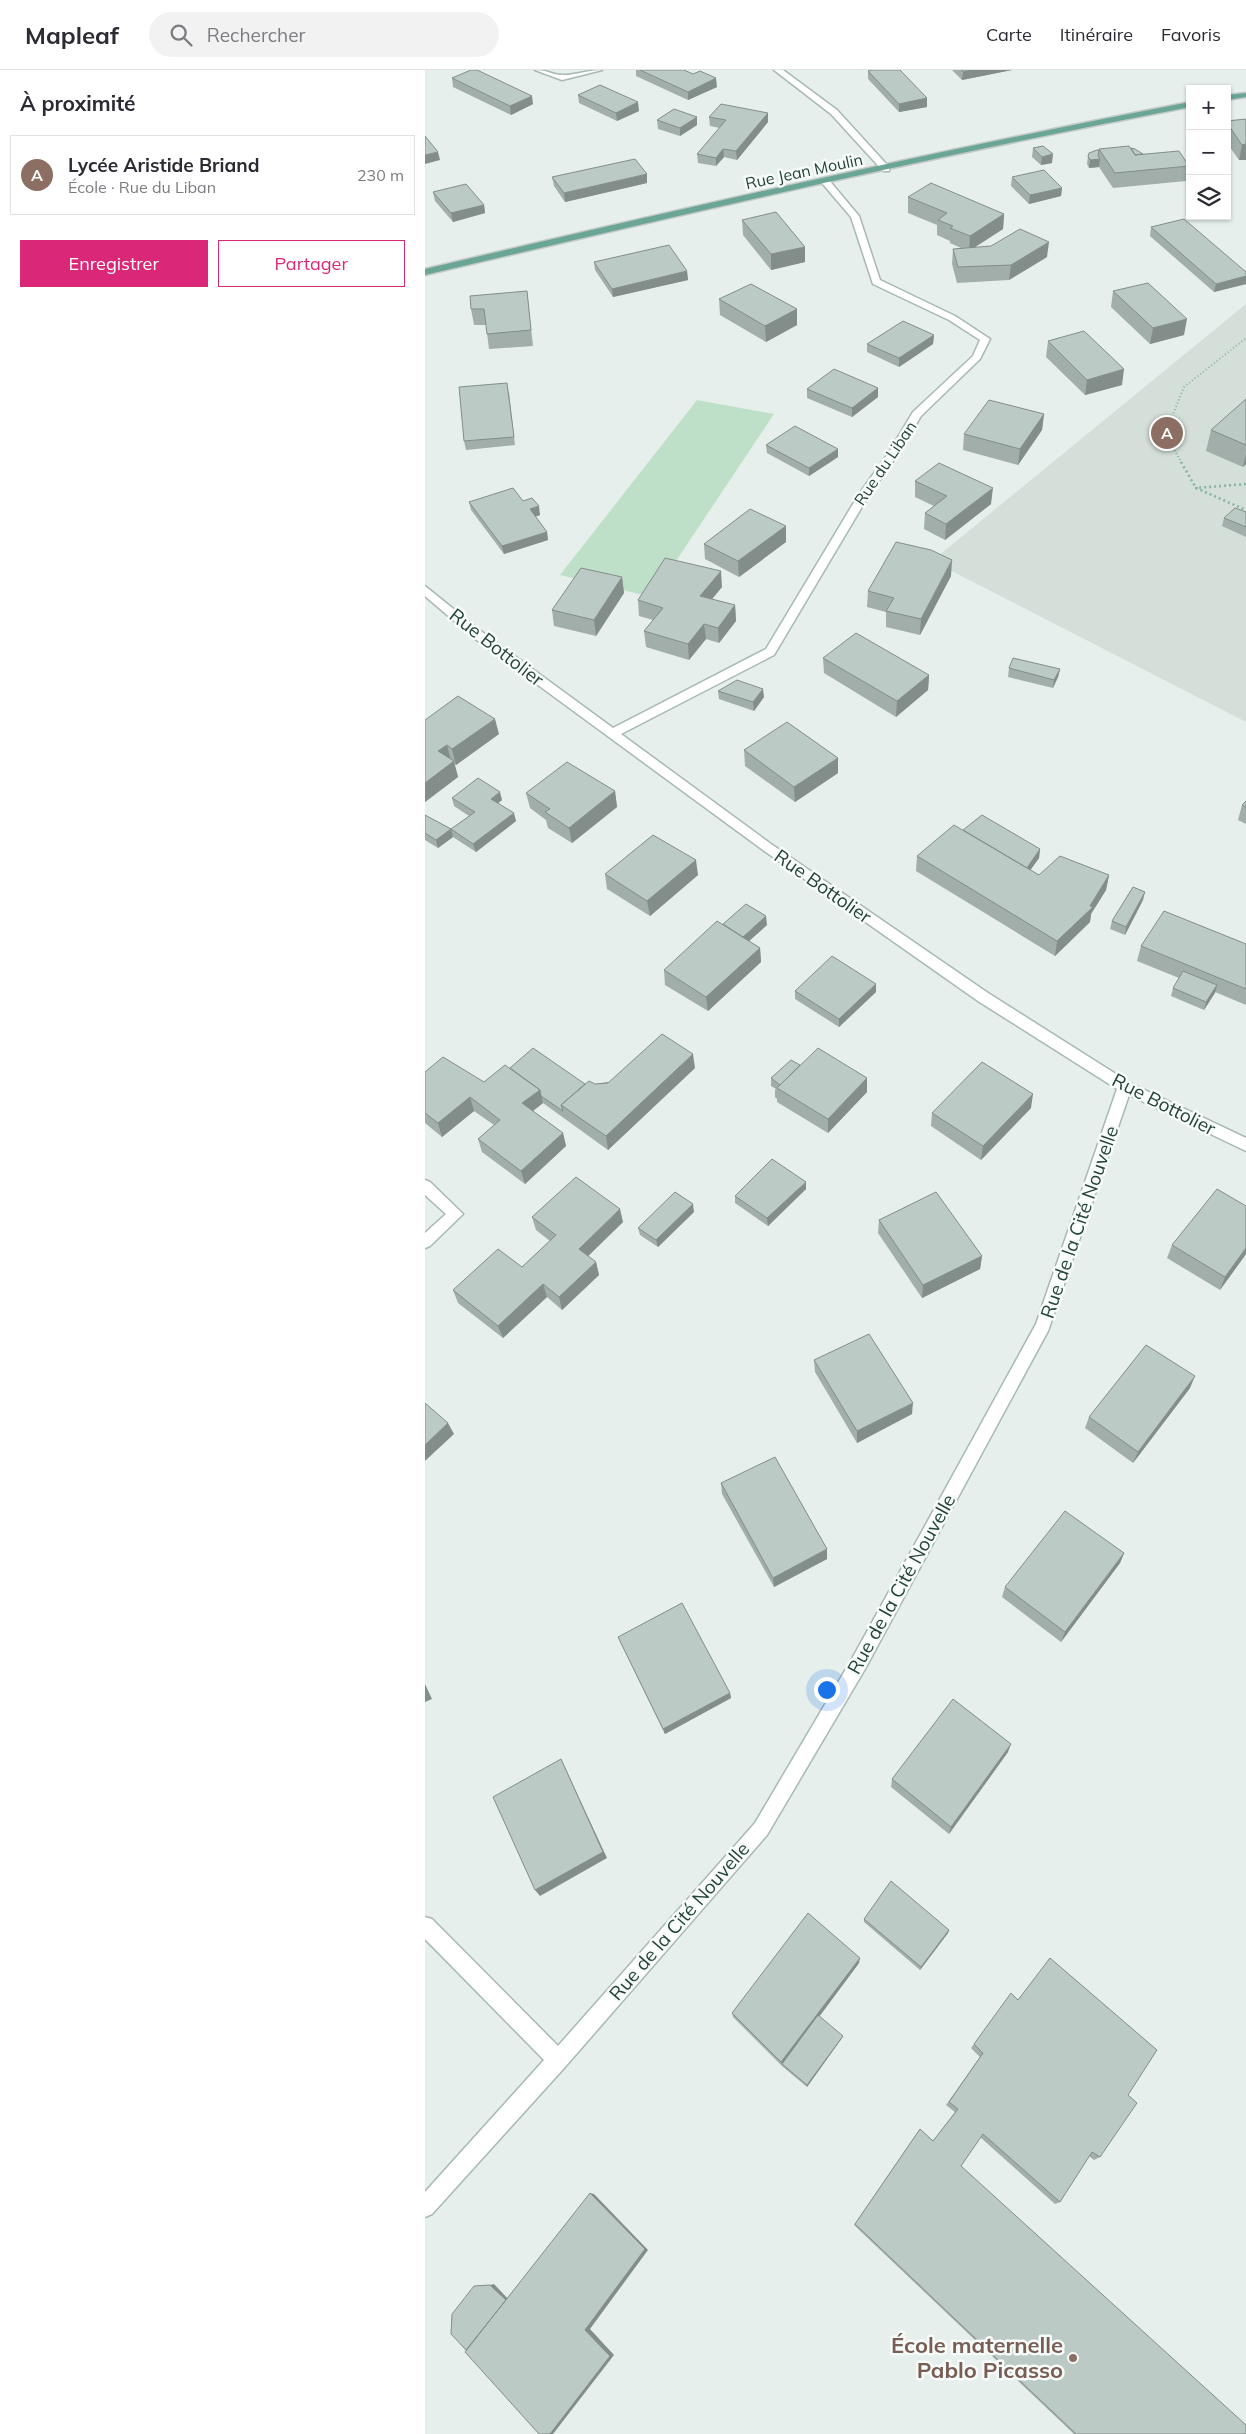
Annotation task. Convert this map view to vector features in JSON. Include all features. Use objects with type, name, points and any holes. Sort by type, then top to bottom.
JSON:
[{"type":"main road","points":[[1231,97],[1246,94]]},
{"type":"main road","name":"Rue Jean Moulin","points":[[425,272],[616,227],[1082,125],[1186,105]]},
{"type":"street","points":[[539,70],[562,78],[598,70]]},
{"type":"street","points":[[778,70],[834,112],[886,168]]},
{"type":"street","name":"Rue du Liban","points":[[612,734],[770,652],[864,494],[894,453],[917,414],[977,358],[985,339],[952,318],[876,282],[855,216],[825,182]]},
{"type":"street","name":"Rue Bottolier","points":[[425,590],[479,635],[612,734],[767,847],[975,992],[1125,1087],[1246,1144]]},
{"type":"street","name":"Rue de la Cité Nouvelle","points":[[425,2207],[558,2060],[761,1828],[854,1671],[1043,1326],[1125,1087]]},
{"type":"street","points":[[425,1186],[456,1214],[425,1242]]},
{"type":"street","points":[[425,1926],[558,2060]]},
{"type":"path","points":[[1246,338],[1183,387],[1165,434],[1196,488],[1246,510]]},
{"type":"path","points":[[1196,488],[1246,484]]},
{"type":"shaded area","points":[[1246,304],[1246,722],[932,561]]},
{"type":"green space","points":[[697,400],[774,414],[652,597],[560,575]]},
{"type":"building","points":[[471,70],[477,70],[532,96],[510,106],[452,78]]},
{"type":"building","points":[[640,70],[684,70],[693,74],[700,71],[716,78],[688,92]]},
{"type":"building","points":[[900,70],[927,98],[899,104],[868,71]]},
{"type":"building","points":[[600,85],[638,102],[616,113],[578,95]]},
{"type":"building","points":[[721,104],[768,113],[736,151],[723,149],[716,158],[697,154],[726,120],[709,117]]},
{"type":"building","points":[[674,109],[697,117],[680,128],[657,120]]},
{"type":"building","points":[[1246,119],[1246,144],[1242,145],[1231,129],[1231,121]]},
{"type":"building","points":[[425,136],[438,152],[425,155]]},
{"type":"building","points":[[1043,146],[1053,154],[1042,157],[1033,148]]},
{"type":"building","points":[[1129,146],[1135,155],[1179,151],[1186,162],[1186,166],[1115,173],[1099,149]]},
{"type":"building","points":[[1131,148],[1135,149],[1143,154],[1135,155]]},
{"type":"building","points":[[1099,150],[1098,156],[1100,159],[1090,160],[1089,153]]},
{"type":"building","points":[[635,159],[647,174],[564,193],[552,177]]},
{"type":"building","points":[[1044,170],[1062,188],[1030,195],[1012,177]]},
{"type":"building","points":[[931,183],[1004,214],[970,236],[950,228],[953,226],[938,220],[947,213],[908,197]]},
{"type":"building","points":[[466,184],[484,205],[451,213],[433,192]]},
{"type":"building","points":[[776,212],[805,247],[771,254],[742,220]]},
{"type":"building","points":[[1184,219],[1246,272],[1246,276],[1216,284],[1151,227]]},
{"type":"building","points":[[1020,229],[1049,242],[1011,265],[958,267],[953,249],[991,246]]},
{"type":"building","points":[[669,245],[687,271],[612,289],[594,262]]},
{"type":"building","points":[[1148,283],[1187,319],[1153,328],[1113,291]]},
{"type":"building","points":[[751,284],[797,309],[765,326],[719,299]]},
{"type":"building","points":[[527,291],[531,330],[487,334],[484,309],[471,309],[470,296]]},
{"type":"building","points":[[903,321],[934,335],[899,358],[867,344]]},
{"type":"building","points":[[1084,331],[1124,369],[1087,380],[1048,341]]},
{"type":"building","points":[[834,369],[878,388],[852,408],[807,389]]},
{"type":"building","points":[[507,383],[514,437],[464,441],[459,387]]},
{"type":"building","points":[[1246,399],[1246,445],[1211,430]]},
{"type":"building","points":[[989,400],[1044,414],[1020,449],[964,434]]},
{"type":"building","points":[[795,426],[838,449],[809,468],[766,445]]},
{"type":"building","points":[[939,463],[993,488],[946,524],[925,513],[947,496],[915,481]]},
{"type":"building","points":[[513,488],[523,501],[532,498],[539,506],[530,509],[547,532],[502,546],[469,502]]},
{"type":"building","points":[[1235,508],[1246,512],[1246,527],[1224,518]]},
{"type":"building","points":[[750,509],[786,526],[738,561],[704,544]]},
{"type":"building","points":[[896,542],[931,550],[952,560],[921,619],[886,611],[894,598],[868,591]]},
{"type":"building","points":[[665,558],[721,571],[700,596],[735,605],[718,628],[704,624],[688,644],[644,631],[663,608],[638,600]]},
{"type":"building","points":[[581,568],[622,577],[594,620],[552,610]]},
{"type":"building","points":[[856,633],[929,675],[897,701],[823,658]]},
{"type":"building","points":[[1013,658],[1060,669],[1054,680],[1009,668]]},
{"type":"building","points":[[737,680],[763,689],[753,702],[718,691]]},
{"type":"building","points":[[458,696],[495,719],[452,749],[447,745],[438,751],[454,761],[425,783],[425,720]]},
{"type":"building","points":[[787,722],[838,758],[794,787],[744,750]]},
{"type":"building","points":[[567,762],[615,791],[569,828],[545,812],[550,809],[526,793]]},
{"type":"building","points":[[478,778],[500,792],[491,799],[514,813],[473,844],[451,829],[475,812],[452,798]]},
{"type":"building","points":[[425,815],[451,829],[436,840],[425,833]]},
{"type":"building","points":[[982,815],[1040,849],[1027,868],[963,830]]},
{"type":"building","points":[[954,825],[1039,875],[1060,856],[1109,875],[1090,906],[1093,907],[1057,941],[917,856]]},
{"type":"building","points":[[653,835],[696,860],[647,901],[605,874]]},
{"type":"building","points":[[1133,887],[1145,892],[1126,927],[1112,921]]},
{"type":"building","points":[[746,904],[766,916],[743,937],[723,924]]},
{"type":"building","points":[[1164,911],[1246,944],[1246,989],[1141,946]]},
{"type":"building","points":[[717,921],[760,948],[706,997],[664,970]]},
{"type":"building","points":[[832,956],[876,984],[839,1019],[795,991]]},
{"type":"building","points":[[1183,971],[1217,985],[1206,1002],[1173,988]]},
{"type":"building","points":[[662,1034],[693,1054],[606,1136],[561,1105],[589,1081],[595,1084],[608,1083]]},
{"type":"building","points":[[533,1048],[585,1084],[561,1105],[563,1111],[541,1096],[540,1090],[510,1068]]},
{"type":"building","points":[[818,1048],[867,1078],[828,1119],[777,1088]]},
{"type":"building","points":[[443,1057],[484,1082],[505,1065],[540,1090],[522,1103],[563,1133],[521,1171],[478,1139],[500,1120],[470,1097],[438,1123],[425,1113],[425,1072]]},
{"type":"building","points":[[791,1060],[800,1065],[780,1085],[771,1078]]},
{"type":"building","points":[[982,1062],[1033,1094],[983,1146],[932,1113]]},
{"type":"building","points":[[772,1159],[806,1182],[767,1218],[735,1196]]},
{"type":"building","points":[[576,1177],[620,1209],[579,1249],[596,1262],[559,1297],[543,1284],[498,1326],[453,1290],[498,1249],[522,1267],[556,1235],[532,1217]]},
{"type":"building","points":[[1217,1189],[1246,1206],[1246,1248],[1225,1277],[1172,1245]]},
{"type":"building","points":[[675,1192],[693,1204],[656,1240],[638,1228]]},
{"type":"building","points":[[936,1192],[982,1256],[923,1285],[879,1220]]},
{"type":"building","points":[[869,1334],[913,1403],[857,1431],[814,1360]]},
{"type":"building","points":[[1146,1345],[1195,1376],[1138,1452],[1089,1417]]},
{"type":"building","points":[[425,1403],[448,1423],[425,1445]]},
{"type":"building","points":[[775,1457],[827,1549],[773,1578],[721,1483]]},
{"type":"building","points":[[1065,1511],[1124,1553],[1065,1632],[1005,1587]]},
{"type":"building","points":[[682,1603],[730,1693],[663,1729],[618,1637]]},
{"type":"building","points":[[953,1699],[1011,1744],[951,1827],[892,1779]]},
{"type":"building","points":[[561,1759],[603,1852],[535,1890],[493,1797]]},
{"type":"building","points":[[891,1881],[949,1930],[921,1967],[864,1919]]},
{"type":"building","points":[[808,1913],[860,1958],[781,2062],[732,2013]]},
{"type":"building","points":[[1050,1958],[1157,2050],[1128,2095],[1137,2103],[1100,2157],[1092,2152],[1060,2202],[983,2134],[961,2166],[1246,2425],[1246,2434],[1076,2434],[855,2224],[920,2129],[933,2141],[958,2109],[949,2102],[983,2053],[974,2044],[1011,1993],[1018,2000]]},
{"type":"building","points":[[818,2015],[843,2036],[807,2085],[782,2064]]},
{"type":"building","points":[[590,2193],[645,2249],[585,2330],[610,2356],[550,2434],[539,2434],[465,2352]]},
{"type":"building","points":[[490,2285],[506,2300],[466,2350],[451,2334],[452,2314],[474,2286]]},
{"type":"place","name":"Lycée Aristide Briand","points":[[1167,433]]},
{"type":"place","name":"École maternelle Pablo Picasso","points":[[1073,2358]]}]
